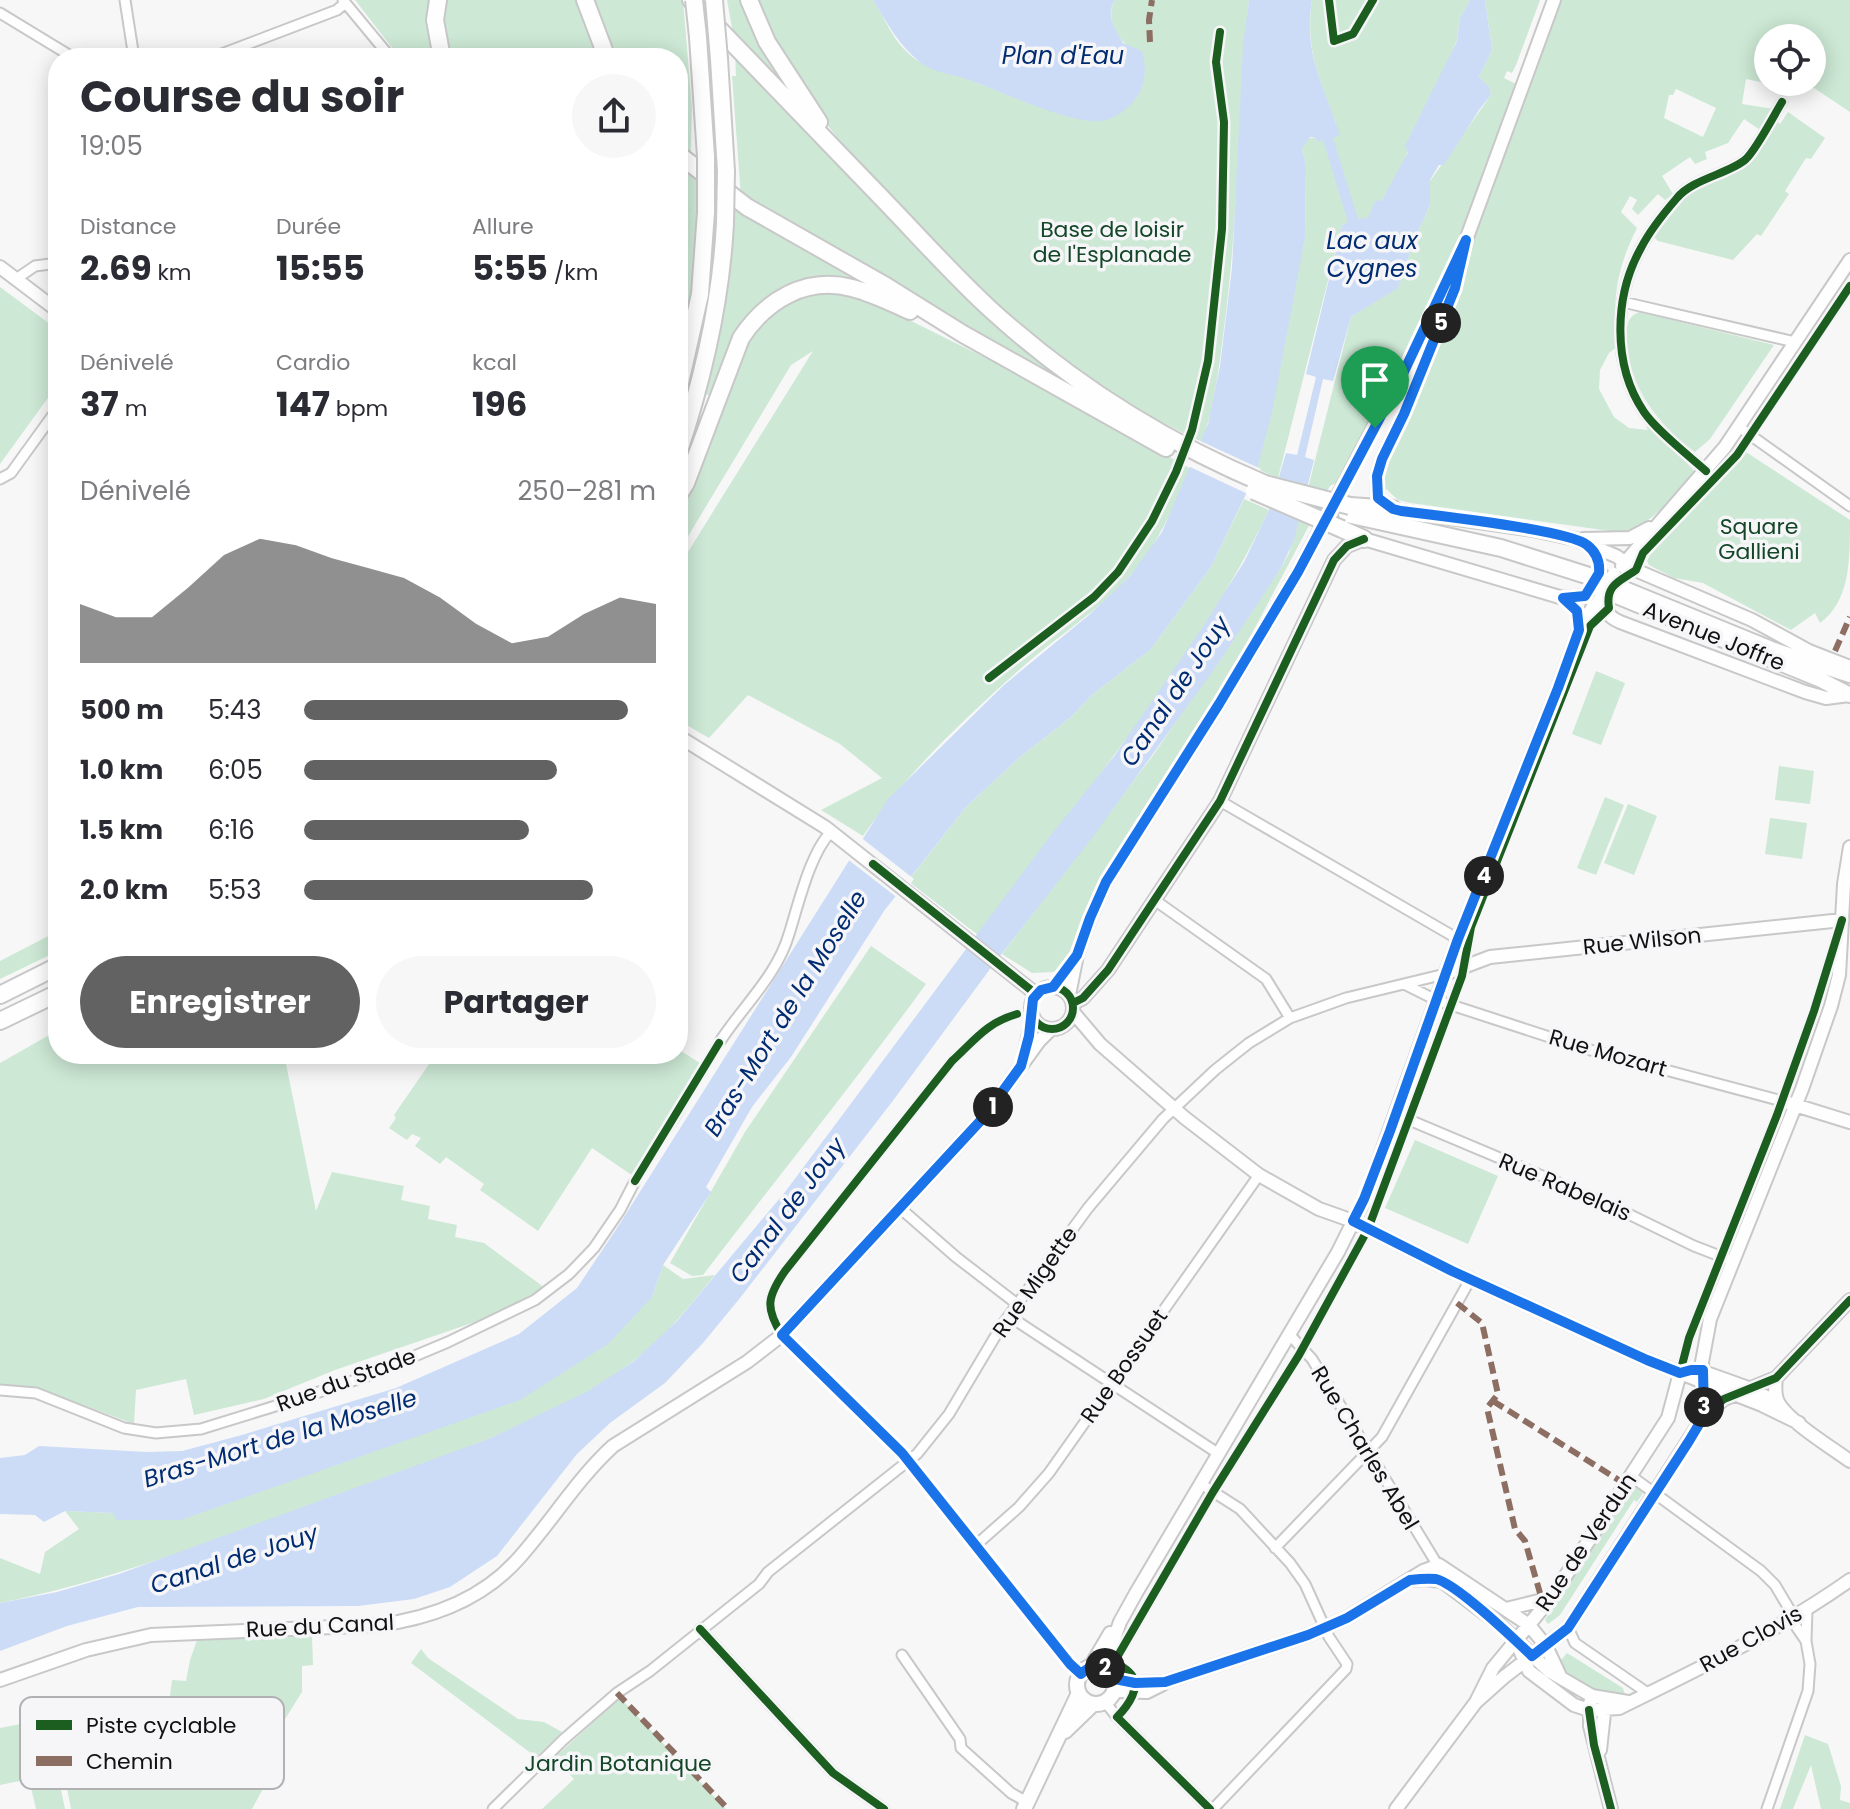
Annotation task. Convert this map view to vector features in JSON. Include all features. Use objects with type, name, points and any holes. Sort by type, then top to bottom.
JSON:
[{"type":"highway","points":[[438,0],[435,20],[440,48]]},
{"type":"highway","points":[[585,0],[603,48]]},
{"type":"highway","points":[[688,347],[700,294],[706,212],[706,157],[698,37],[692,0]]},
{"type":"highway","points":[[692,0],[991,309],[1035,347],[1164,441]]},
{"type":"highway","points":[[688,422],[716,312],[725,223],[726,171],[714,0]]},
{"type":"highway","points":[[749,0],[767,42],[814,116],[906,223]]},
{"type":"highway","points":[[688,162],[747,207],[963,334],[1164,441],[1260,487],[1343,516],[1393,509]]},
{"type":"highway","points":[[688,478],[741,338],[753,319],[785,295],[819,286],[854,288],[963,334]]},
{"type":"highway","points":[[1260,487],[1343,516],[1364,539]]},
{"type":"highway","name":"Avenue Joffre","points":[[1343,516],[1501,548],[1596,588]]},
{"type":"highway","name":"Avenue Joffre","points":[[1343,516],[1496,555],[1596,588]]},
{"type":"highway","points":[[0,995],[48,971]]},
{"type":"highway","points":[[0,1021],[48,998]]},
{"type":"main road","name":"Avenue Joffre","points":[[1596,588],[1850,675]]},
{"type":"main road","name":"Avenue Joffre","points":[[1596,588],[1821,680],[1850,695]]},
{"type":"main road","points":[[1026,1806],[1079,1693],[1078,1680],[1091,1669],[1107,1694]]},
{"type":"main road","points":[[1079,1693],[1084,1700],[1107,1694]]},
{"type":"main road","points":[[1059,1737],[1107,1694]]},
{"type":"street","points":[[125,0],[132,48]]},
{"type":"street","points":[[1057,1028],[1072,1004],[1077,955],[1106,882],[1343,516],[1400,380],[1466,240],[1554,0]]},
{"type":"street","points":[[237,48],[337,10],[344,1],[383,48]]},
{"type":"street","points":[[0,13],[58,48]]},
{"type":"street","points":[[1706,471],[1646,415],[1638,403],[1625,374],[1620,335],[1623,302],[1630,271],[1640,249],[1678,196],[1712,175],[1745,160],[1782,102]]},
{"type":"street","points":[[1393,509],[1378,498],[1377,476],[1455,288],[1466,240]]},
{"type":"street","points":[[1596,588],[1625,562],[1706,471],[1739,427],[1850,260]]},
{"type":"street","points":[[16,279],[29,268],[48,265]]},
{"type":"street","points":[[0,267],[48,303]]},
{"type":"street","points":[[1623,302],[1795,342]]},
{"type":"street","points":[[0,479],[11,473],[48,422]]},
{"type":"street","points":[[1739,427],[1850,506]]},
{"type":"street","name":"Avenue Joffre","points":[[1393,509],[1533,530],[1581,542],[1640,572],[1752,620],[1809,651],[1850,667]]},
{"type":"street","points":[[1581,542],[1630,538],[1668,514]]},
{"type":"street","points":[[1072,1004],[1083,998],[1108,970],[1220,801],[1334,560],[1347,546],[1364,539]]},
{"type":"street","name":"Avenue Joffre","points":[[1364,539],[1563,598],[1596,588],[1611,618],[1702,655],[1716,657],[1816,695],[1826,698],[1850,695]]},
{"type":"street","points":[[782,1335],[908,1462],[1070,1664],[1091,1669],[1289,1334],[1364,1199],[1458,939],[1596,588],[1597,558],[1581,542]]},
{"type":"street","points":[[1563,598],[1577,611],[1579,630]]},
{"type":"street","points":[[688,742],[835,835],[1036,994]]},
{"type":"street","points":[[1220,801],[1458,939]]},
{"type":"street","points":[[719,1043],[774,966],[790,934],[798,899],[822,844],[835,835]]},
{"type":"street","points":[[1704,1416],[1705,1336],[1710,1319],[1789,1102],[1818,1047],[1837,987],[1844,884],[1850,847]]},
{"type":"street","points":[[1156,901],[1266,979],[1290,1018]]},
{"type":"street","name":"Rue Wilson","points":[[1445,974],[1490,957],[1842,920]]},
{"type":"street","points":[[1021,1066],[1033,1016],[1031,1004],[1036,994],[1053,987],[1077,955]]},
{"type":"street","name":"Rue Migette","points":[[493,1809],[595,1712],[908,1462],[939,1429],[1017,1304],[1088,1208],[1173,1108],[1231,1056],[1290,1018],[1346,998],[1445,974]]},
{"type":"street","name":"Rue Mozart","points":[[1404,984],[1436,1000],[1583,1048],[1789,1102]]},
{"type":"street","points":[[1053,987],[1072,1004],[1100,1044],[1173,1108],[1259,1175],[1319,1209],[1353,1221],[1452,1271],[1680,1373],[1691,1370],[1735,1395],[1799,1423]]},
{"type":"street","points":[[1033,1016],[1041,1026],[1057,1028],[1100,1044]]},
{"type":"street","name":"Rue du Canal","points":[[0,1680],[86,1650],[151,1635],[408,1622],[443,1611],[486,1587],[516,1562],[594,1463],[613,1446],[747,1362],[782,1335],[984,1117],[1021,1066],[1057,1028]]},
{"type":"street","points":[[1789,1102],[1850,1122]]},
{"type":"street","name":"Rue Rabelais","points":[[1395,1114],[1733,1261]]},
{"type":"street","name":"Rue Bossuet","points":[[975,1546],[1019,1507],[1049,1473],[1259,1175]]},
{"type":"street","name":"Rue du Stade","points":[[0,1390],[36,1393],[124,1428],[156,1433],[201,1429],[298,1399],[367,1376],[448,1342],[535,1300],[569,1274],[594,1248],[635,1181]]},
{"type":"street","points":[[900,1208],[1017,1304]]},
{"type":"street","points":[[1275,1548],[1382,1437],[1471,1278]]},
{"type":"street","points":[[1778,1403],[1776,1378],[1850,1300]]},
{"type":"street","points":[[1009,1316],[1219,1454]]},
{"type":"street","name":"Rue Charles Abel","points":[[1289,1334],[1312,1359],[1427,1552],[1439,1565]]},
{"type":"street","name":"Rue de Verdun","points":[[1396,1809],[1476,1702],[1493,1668],[1551,1598],[1631,1476],[1672,1410],[1680,1373]]},
{"type":"street","points":[[1703,1376],[1751,1389],[1778,1403],[1799,1423],[1850,1461]]},
{"type":"street","name":"Rue de Verdun","points":[[1476,1702],[1568,1628],[1704,1416],[1724,1399],[1776,1378]]},
{"type":"street","points":[[1631,1476],[1761,1571],[1775,1585],[1806,1641]]},
{"type":"street","points":[[1201,1484],[1240,1509],[1305,1584],[1325,1629],[1347,1664],[1346,1669],[1211,1809],[1117,1717],[1107,1694],[1156,1690],[1165,1682],[1325,1629],[1423,1571],[1439,1565]]},
{"type":"street","points":[[1439,1565],[1442,1581]]},
{"type":"street","points":[[1439,1565],[1529,1625],[1546,1646],[1560,1676]]},
{"type":"street","points":[[1410,1580],[1442,1581],[1499,1624],[1528,1659],[1605,1705]]},
{"type":"street","name":"Rue Clovis","points":[[1605,1705],[1631,1702],[1649,1694],[1792,1618],[1850,1580]]},
{"type":"street","points":[[1506,1609],[1551,1598]]},
{"type":"street","points":[[1767,1809],[1808,1691],[1807,1609]]},
{"type":"street","points":[[1568,1628],[1575,1643],[1649,1694]]},
{"type":"street","points":[[700,1629],[833,1773],[884,1809]]},
{"type":"street","points":[[902,1655],[960,1739],[961,1748],[1026,1806]]},
{"type":"street","points":[[1528,1659],[1529,1671],[1574,1705],[1589,1710],[1605,1705]]},
{"type":"street","points":[[1592,1696],[1589,1710],[1594,1745],[1611,1809]]},
{"type":"street","points":[[1599,1757],[1605,1705]]},
{"type":"green space","points":[[355,0],[683,0],[687,48],[392,48]]},
{"type":"green space","points":[[727,0],[744,0],[807,110],[734,39]]},
{"type":"green space","name":"Base de loisir de l'Esplanade","points":[[756,0],[873,0],[895,38],[922,63],[1052,110],[1133,49],[1114,28],[1111,14],[1115,0],[1249,0],[1229,287],[1216,385],[1202,442],[1147,415],[1077,371],[1013,319],[954,263],[897,204],[824,120],[787,66]]},
{"type":"green space","points":[[1312,0],[1470,0],[1460,18],[1457,40],[1397,176],[1382,200],[1375,202],[1368,219],[1342,225],[1278,478],[1257,469],[1305,238],[1306,166],[1302,148],[1306,139],[1315,137],[1317,142],[1336,123],[1319,78],[1312,48]]},
{"type":"green space","points":[[1485,0],[1540,0],[1516,65],[1512,73],[1507,71],[1504,78],[1518,85],[1460,238],[1416,338],[1366,435],[1338,482],[1330,486],[1186,758],[1106,882],[1077,955],[1054,972],[1032,973],[1002,954],[1154,754],[1289,553],[1351,317],[1398,287],[1430,205],[1430,181],[1491,95],[1479,77],[1492,50]]},
{"type":"green space","points":[[1553,0],[1850,0],[1850,112],[1826,96],[1826,24],[1754,24],[1754,81],[1746,79],[1742,104],[1774,109],[1760,130],[1744,119],[1728,143],[1705,152],[1707,159],[1695,164],[1690,157],[1662,176],[1673,194],[1665,200],[1658,194],[1638,215],[1632,209],[1637,200],[1630,196],[1621,212],[1637,228],[1624,258],[1617,286],[1617,347],[1609,353],[1600,370],[1599,389],[1614,417],[1629,428],[1648,430],[1646,427],[1652,426],[1695,472],[1668,502],[1650,519],[1629,530],[1617,532],[1411,503],[1398,500],[1382,485],[1381,459],[1474,237]],"holes":[[[1676,89],[1716,108],[1703,137],[1664,118],[1669,95],[1673,95]]]},
{"type":"green space","points":[[735,52],[1061,374],[1061,379],[741,197],[732,76],[736,76]]},
{"type":"green space","points":[[688,60],[692,108],[690,175],[751,216],[890,297],[881,306],[1044,387],[1191,469],[1157,539],[1130,576],[1027,663],[961,724],[899,789],[863,836],[821,810],[882,778],[840,744],[748,695],[709,738],[688,726],[688,552],[813,351],[791,365],[688,536],[688,486],[694,474],[714,397],[688,388]]},
{"type":"green space","points":[[1788,112],[1825,138],[1811,159],[1806,158],[1785,191],[1789,194],[1761,236],[1757,234],[1733,260],[1658,241],[1653,236],[1679,199],[1747,163],[1775,120],[1780,124]]},
{"type":"green space","points":[[0,287],[48,323],[48,398],[0,464]]},
{"type":"green space","points":[[1640,312],[1774,345],[1710,439],[1695,452],[1668,429],[1639,388],[1629,355],[1627,329],[1630,319]]},
{"type":"green space","name":"Square Gallieni","points":[[1746,452],[1850,520],[1850,550],[1843,592],[1830,614],[1820,623],[1815,613],[1791,630],[1703,583],[1674,578],[1647,561]]},
{"type":"green space","points":[[1244,499],[1269,510],[1207,622],[1134,729],[978,935],[908,881],[966,807],[1021,756],[1070,718],[1093,694],[1150,650],[1211,567]]},
{"type":"green space","points":[[1596,671],[1625,683],[1601,745],[1572,734]]},
{"type":"green space","points":[[1779,766],[1814,771],[1810,804],[1775,800]]},
{"type":"green space","points":[[1605,797],[1624,805],[1596,875],[1577,868]]},
{"type":"green space","points":[[1628,804],[1657,816],[1634,875],[1604,863]]},
{"type":"green space","points":[[1770,818],[1807,823],[1802,859],[1765,854]]},
{"type":"green space","points":[[48,936],[48,956],[0,979],[0,961]]},
{"type":"green space","points":[[871,946],[926,984],[703,1275],[692,1276],[670,1263],[745,1132]]},
{"type":"green space","points":[[48,1036],[48,1064],[286,1064],[316,1211],[332,1172],[404,1186],[401,1200],[430,1206],[428,1219],[457,1225],[455,1237],[484,1243],[545,1288],[510,1310],[335,1370],[264,1399],[194,1415],[186,1379],[136,1390],[134,1424],[48,1392],[0,1385],[0,1063]]},
{"type":"green space","points":[[688,1055],[709,1069],[680,1121],[639,1180],[592,1148],[538,1231],[480,1190],[484,1184],[446,1157],[440,1164],[415,1146],[421,1138],[412,1134],[407,1140],[389,1128],[396,1118],[394,1115],[429,1064],[688,1064]]},
{"type":"green space","points":[[1415,1140],[1498,1176],[1468,1244],[1385,1208]]},
{"type":"green space","points":[[663,1265],[683,1279],[715,1275],[676,1322],[643,1354],[563,1405],[453,1453],[214,1540],[87,1582],[0,1603],[0,1558],[40,1574],[45,1552],[79,1529],[65,1511],[114,1513],[652,1297]]},
{"type":"green space","points":[[1638,1485],[1636,1487],[1643,1493],[1637,1502],[1634,1500],[1560,1615],[1548,1624],[1545,1620],[1632,1486]]},
{"type":"green space","points":[[312,1636],[313,1665],[302,1666],[302,1692],[284,1721],[284,1697],[170,1697],[172,1680],[186,1681],[197,1640]]},
{"type":"green space","points":[[421,1649],[428,1658],[518,1719],[544,1722],[562,1732],[536,1757],[411,1663]]},
{"type":"green space","points":[[1567,1653],[1623,1688],[1625,1695],[1606,1694],[1577,1681],[1558,1660]]},
{"type":"green space","name":"Jardin Botanique","points":[[620,1698],[726,1809],[542,1809],[574,1779],[554,1758]]},
{"type":"green space","points":[[20,1724],[20,1781],[0,1785],[0,1728]]},
{"type":"green space","points":[[1805,1735],[1828,1744],[1841,1786],[1840,1800],[1850,1803],[1850,1809],[1821,1809],[1811,1765],[1793,1809],[1780,1809]]},
{"type":"green space","points":[[31,1789],[61,1789],[65,1809],[36,1809]]},
{"type":"green space","points":[[67,1789],[263,1789],[252,1809],[71,1809]]},
{"type":"water","name":"Plan d'Eau","points":[[873,0],[1115,0],[1111,11],[1112,22],[1123,43],[1142,51],[1145,65],[1143,85],[1129,106],[1105,120],[1088,121],[1055,113],[927,67],[900,42]]},
{"type":"water","points":[[1249,0],[1312,0],[1310,37],[1313,54],[1340,135],[1333,138],[1358,219],[1368,218],[1375,201],[1382,200],[1408,152],[1405,146],[1457,41],[1460,18],[1470,0],[1485,0],[1492,50],[1479,77],[1489,87],[1491,95],[1444,165],[1439,165],[1430,180],[1430,205],[1398,288],[1351,317],[1333,381],[1323,379],[1305,457],[1314,460],[1294,540],[1281,568],[1213,671],[1092,838],[892,1102],[703,1343],[665,1383],[610,1423],[577,1454],[497,1556],[450,1587],[414,1599],[358,1606],[138,1607],[67,1626],[0,1651],[0,1603],[57,1592],[119,1574],[491,1438],[586,1392],[633,1362],[677,1321],[785,1192],[1051,835],[1115,755],[1244,562],[1269,510],[1286,453],[1297,455],[1316,377],[1306,374],[1342,225],[1348,222],[1323,140],[1317,142],[1315,137],[1310,137],[1302,148],[1306,166],[1305,238],[1272,412],[1256,473],[1211,567],[1150,650],[1093,694],[1070,718],[1021,756],[966,807],[884,911],[791,1057],[752,1107],[706,1187],[711,1192],[663,1265],[652,1297],[608,1344],[520,1400],[181,1520],[117,1520],[113,1513],[65,1511],[44,1522],[35,1515],[0,1514],[0,1458],[25,1455],[39,1446],[182,1451],[242,1435],[396,1388],[519,1334],[577,1288],[888,799],[1004,685],[1089,615],[1130,576],[1162,532],[1208,424],[1220,366],[1232,268],[1243,46]]},
{"type":"pier","points":[[1198,440],[1261,469],[1250,495],[1188,466]]},
{"type":"pier","points":[[859,836],[914,879],[899,899],[846,858]]},
{"type":"tunnel","points":[[635,1181],[719,1043]]},
{"type":"marked path","points":[[1150,42],[1152,0]]},
{"type":"marked path","points":[[1835,651],[1850,617]]},
{"type":"marked path","points":[[1457,1303],[1482,1323],[1498,1394],[1487,1408],[1515,1529],[1525,1541],[1542,1600]]},
{"type":"marked path","points":[[1493,1401],[1625,1484]]},
{"type":"marked path","points":[[617,1693],[728,1809]]},
{"type":"cycle path","points":[[1329,0],[1334,41],[1353,34],[1373,0]]},
{"type":"cycle path","points":[[989,678],[1094,597],[1118,572],[1152,521],[1192,430],[1208,361],[1222,229],[1224,122],[1216,62],[1220,32]]},
{"type":"cycle path","points":[[1706,471],[1656,427],[1634,393],[1626,373],[1620,330],[1626,287],[1645,241],[1672,204],[1692,186],[1746,159],[1782,102]]},
{"type":"cycle path","points":[[1210,1809],[1117,1717],[1129,1702],[1135,1683],[1116,1659],[1213,1492],[1299,1355],[1368,1229],[1462,976],[1471,927],[1590,626],[1609,608],[1609,593],[1615,584],[1636,570],[1643,553],[1737,455],[1850,286]]},
{"type":"cycle path","points":[[1073,1003],[1083,998],[1108,970],[1220,801],[1334,560],[1347,546],[1364,539]]},
{"type":"cycle path","points":[[873,864],[1036,994]]},
{"type":"cycle path","points":[[1680,1373],[1689,1338],[1777,1115],[1842,920]]},
{"type":"cycle path","points":[[1052,987],[1067,993],[1073,1008],[1067,1023],[1052,1029],[1037,1023],[1031,1008],[1037,993],[1052,987]]},
{"type":"cycle path","points":[[782,1335],[770,1303],[785,1271],[952,1061],[989,1027],[1017,1014]]},
{"type":"cycle path","points":[[635,1181],[719,1043]]},
{"type":"cycle path","points":[[900,1208],[984,1117],[1021,1066]]},
{"type":"cycle path","points":[[1704,1416],[1724,1399],[1776,1378],[1850,1300]]},
{"type":"cycle path","points":[[700,1629],[833,1773],[884,1809]]},
{"type":"cycle path","points":[[1589,1710],[1594,1745],[1611,1809]]},
{"type":"route","points":[[1466,240],[1455,288],[1404,414],[1382,459],[1377,476],[1378,498],[1401,511],[1575,539],[1587,544],[1600,568],[1599,577],[1585,596],[1563,598],[1577,611],[1579,630],[1458,939],[1390,1131],[1353,1221],[1452,1271],[1647,1360],[1680,1373],[1703,1370],[1704,1416],[1568,1628],[1532,1656],[1499,1624],[1442,1581],[1425,1579],[1410,1580],[1325,1629],[1165,1682],[1135,1683],[1115,1679],[1110,1671],[1099,1666],[1090,1667],[1081,1674],[902,1453],[782,1335],[984,1117],[1021,1066],[1033,1016],[1033,999],[1041,990],[1053,987],[1077,955],[1106,882],[1274,613],[1375,428],[1466,240]]},
{"type":"water label","name":"Lac aux Cygnes","points":[[1372,254]]},
{"type":"water label","name":"Canal de Jouy","points":[[1175,691]]},
{"type":"water label","name":"Bras-Mort de la Moselle","points":[[785,1013]]},
{"type":"water label","name":"Canal de Jouy","points":[[787,1210]]},
{"type":"water label","name":"Bras-Mort de la Moselle","points":[[280,1438]]},
{"type":"water label","name":"Canal de Jouy","points":[[234,1559]]}]
